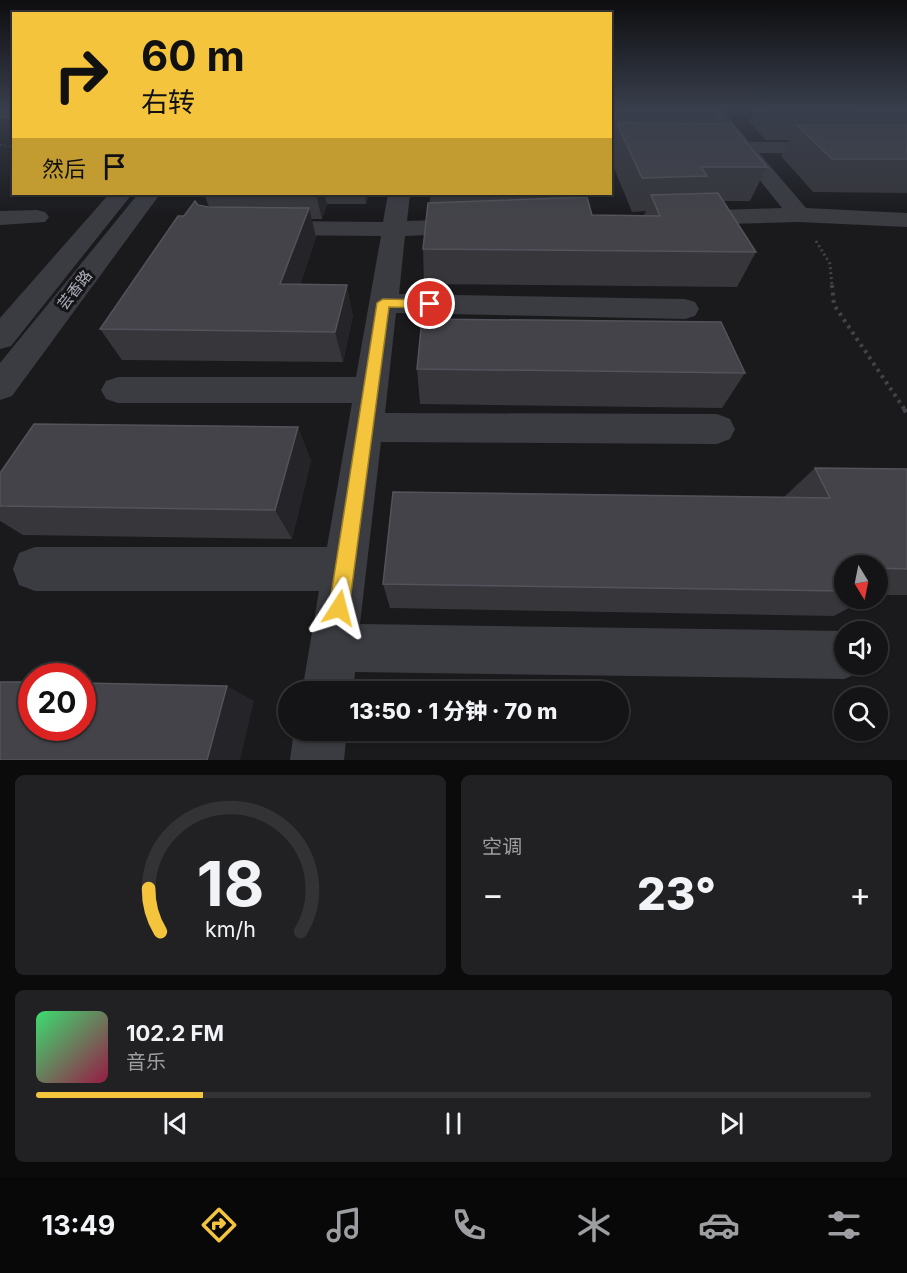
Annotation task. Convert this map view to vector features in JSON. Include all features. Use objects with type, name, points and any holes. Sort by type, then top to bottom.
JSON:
[{"type":"street","points":[[741,144],[800,215]]},
{"type":"street","points":[[688,147],[907,148]]},
{"type":"street","name":"芸香路","points":[[0,338],[120,195]]},
{"type":"street","name":"芸香路","points":[[0,387],[148,195]]},
{"type":"street","points":[[399,195],[330,670],[834,655]]},
{"type":"street","points":[[668,219],[800,215],[907,220]]},
{"type":"street","points":[[0,218],[37,217]]},
{"type":"street","points":[[243,228],[394,229],[489,225]]},
{"type":"street","points":[[383,303],[685,309]]},
{"type":"street","points":[[118,390],[370,390]]},
{"type":"street","points":[[365,427],[717,429]]},
{"type":"street","points":[[35,569],[345,569]]},
{"type":"street","points":[[317,760],[320,741]]},
{"type":"path","points":[[800,215],[830,264],[834,306],[907,414]]},
{"type":"building","points":[[627,144],[748,144],[767,167],[701,167],[707,176],[642,178]]},
{"type":"building","points":[[817,144],[907,144],[907,159],[832,159]]},
{"type":"building","points":[[718,193],[756,252],[423,249],[428,203],[587,197],[592,215],[660,216],[651,195]]},
{"type":"building","points":[[195,201],[198,205],[208,207],[309,208],[280,284],[347,285],[335,332],[100,329],[178,216],[184,216]]},
{"type":"building","points":[[422,319],[721,322],[745,373],[417,369]]},
{"type":"building","points":[[34,424],[298,427],[275,510],[0,506],[0,473]]},
{"type":"building","points":[[815,468],[907,469],[907,569],[888,568],[888,555],[834,555],[834,591],[383,584],[393,492],[830,498]]},
{"type":"building","points":[[0,682],[18,682],[18,741],[96,741],[96,683],[227,686],[207,760],[0,760]]},
{"type":"route","points":[[339,608],[383,303],[430,304]]}]
